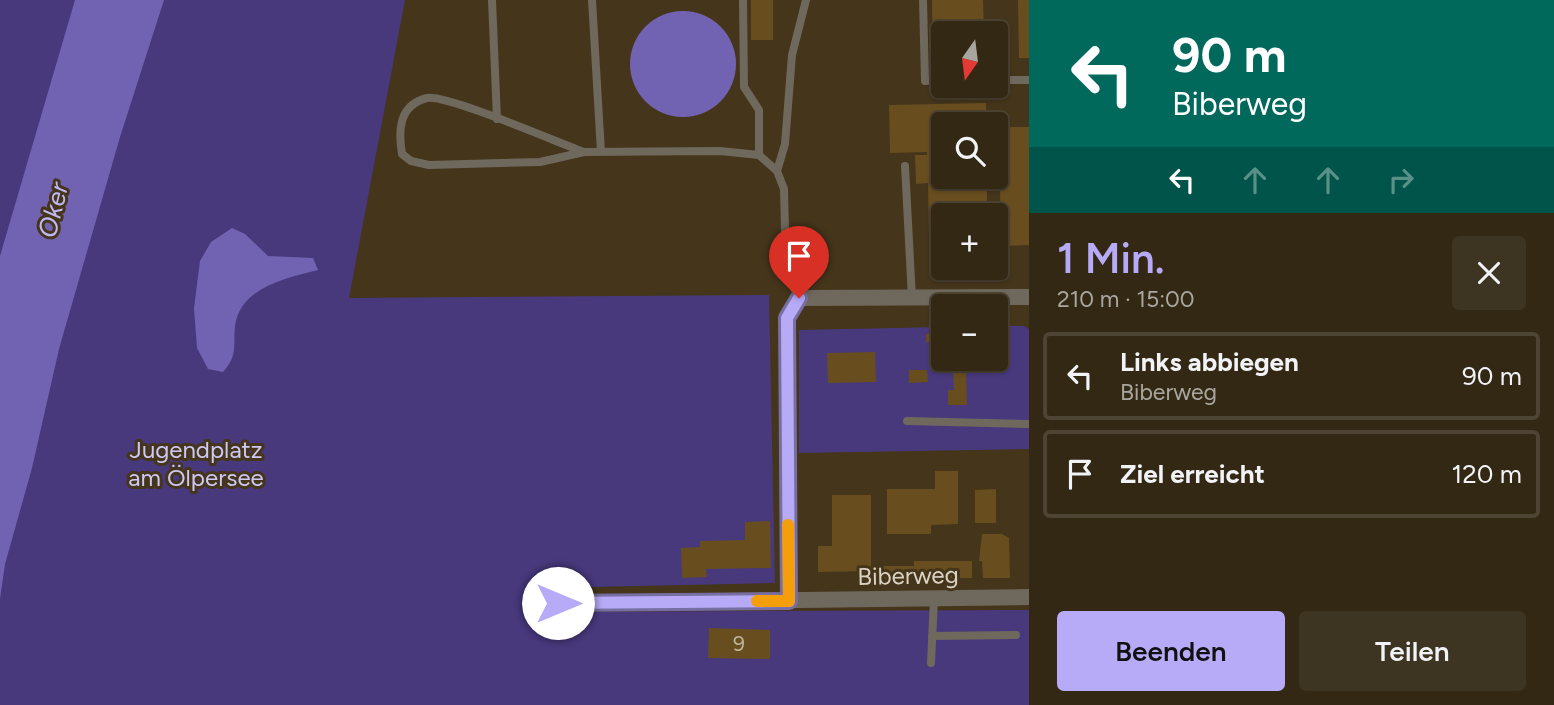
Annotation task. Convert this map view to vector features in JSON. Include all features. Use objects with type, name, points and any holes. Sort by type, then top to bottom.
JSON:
[{"type":"street","points":[[789,601],[787,318],[799,298],[1029,297]]},
{"type":"street","name":"Biberweg","points":[[558,603],[1029,597]]},
{"type":"lane","points":[[492,0],[497,119]]},
{"type":"lane","points":[[592,0],[601,152]]},
{"type":"lane","points":[[743,0],[744,87],[759,110],[759,155]]},
{"type":"lane","points":[[777,171],[785,144],[792,55],[806,0]]},
{"type":"lane","points":[[923,0],[925,81],[931,81]]},
{"type":"lane","points":[[1008,80],[1029,80]]},
{"type":"lane","points":[[584,152],[497,119],[429,98],[414,104],[403,114],[399,127],[402,153],[411,161],[429,165],[540,162],[584,152],[720,151],[759,155],[777,171],[784,189],[786,272],[799,298]]},
{"type":"lane","points":[[905,166],[912,298]]},
{"type":"lane","points":[[907,421],[1029,424]]},
{"type":"lane","points":[[931,663],[934,599]]},
{"type":"lane","points":[[932,636],[1016,635]]},
{"type":"green space","name":"Jugendplatz am Ölpersee","points":[[0,0],[405,0],[349,298],[769,295],[775,583],[546,588],[542,612],[1029,610],[1029,705],[0,705]]},
{"type":"green space","points":[[1008,326],[1024,326],[1029,329],[1029,449],[799,453],[799,330],[931,327],[931,371],[1008,371]]},
{"type":"water","name":"Oker","points":[[75,0],[164,0],[120,137],[59,349],[32,468],[5,564],[0,599],[0,256]]},
{"type":"water","points":[[683,11],[703,15],[720,27],[732,44],[736,64],[732,84],[720,101],[703,113],[683,117],[663,113],[646,101],[634,84],[630,64],[634,44],[646,27],[663,15]]},
{"type":"water","points":[[232,228],[245,234],[268,256],[313,258],[318,270],[267,286],[246,302],[235,326],[233,356],[223,372],[208,369],[197,348],[194,308],[200,261],[211,242]]},
{"type":"building","points":[[751,0],[773,0],[773,40],[751,40]]},
{"type":"building","points":[[932,0],[983,0],[984,21],[932,21]]},
{"type":"building","points":[[1018,0],[1029,0],[1029,58],[1019,58]]},
{"type":"building","points":[[986,103],[986,112],[931,112],[931,189],[987,189],[987,203],[931,203],[931,239],[928,183],[916,184],[915,155],[927,155],[927,152],[890,153],[889,105]]},
{"type":"building","points":[[1008,127],[1029,127],[1029,245],[1008,246],[1008,203],[1000,203],[1000,189],[1008,189]]},
{"type":"building","points":[[926,334],[931,334],[931,342],[926,342]]},
{"type":"building","points":[[875,352],[876,382],[828,383],[827,353]]},
{"type":"building","points":[[909,370],[927,370],[928,382],[909,383]]},
{"type":"building","points":[[953,371],[966,371],[967,405],[948,405],[948,390],[954,390]]},
{"type":"building","points":[[935,471],[958,471],[958,524],[931,525],[931,534],[887,534],[887,489],[935,489]]},
{"type":"building","points":[[996,489],[996,523],[975,523],[975,490]]},
{"type":"building","points":[[832,495],[871,495],[871,571],[818,572],[818,546],[832,546]]},
{"type":"building","points":[[770,521],[771,568],[706,569],[707,577],[682,578],[681,548],[700,547],[700,541],[745,540],[745,522]]},
{"type":"building","points":[[982,534],[1002,534],[1009,538],[1010,578],[983,578],[982,561],[979,561]]},
{"type":"building","points":[[914,561],[972,561],[972,578],[873,579],[873,566],[914,566]]},
{"type":"building","points":[[709,628],[770,630],[770,659],[708,658]]},
{"type":"slow traffic","points":[[757,601],[789,601],[788,525]]},
{"type":"route","points":[[558,603],[789,601],[787,318],[791,307],[799,298]]}]
